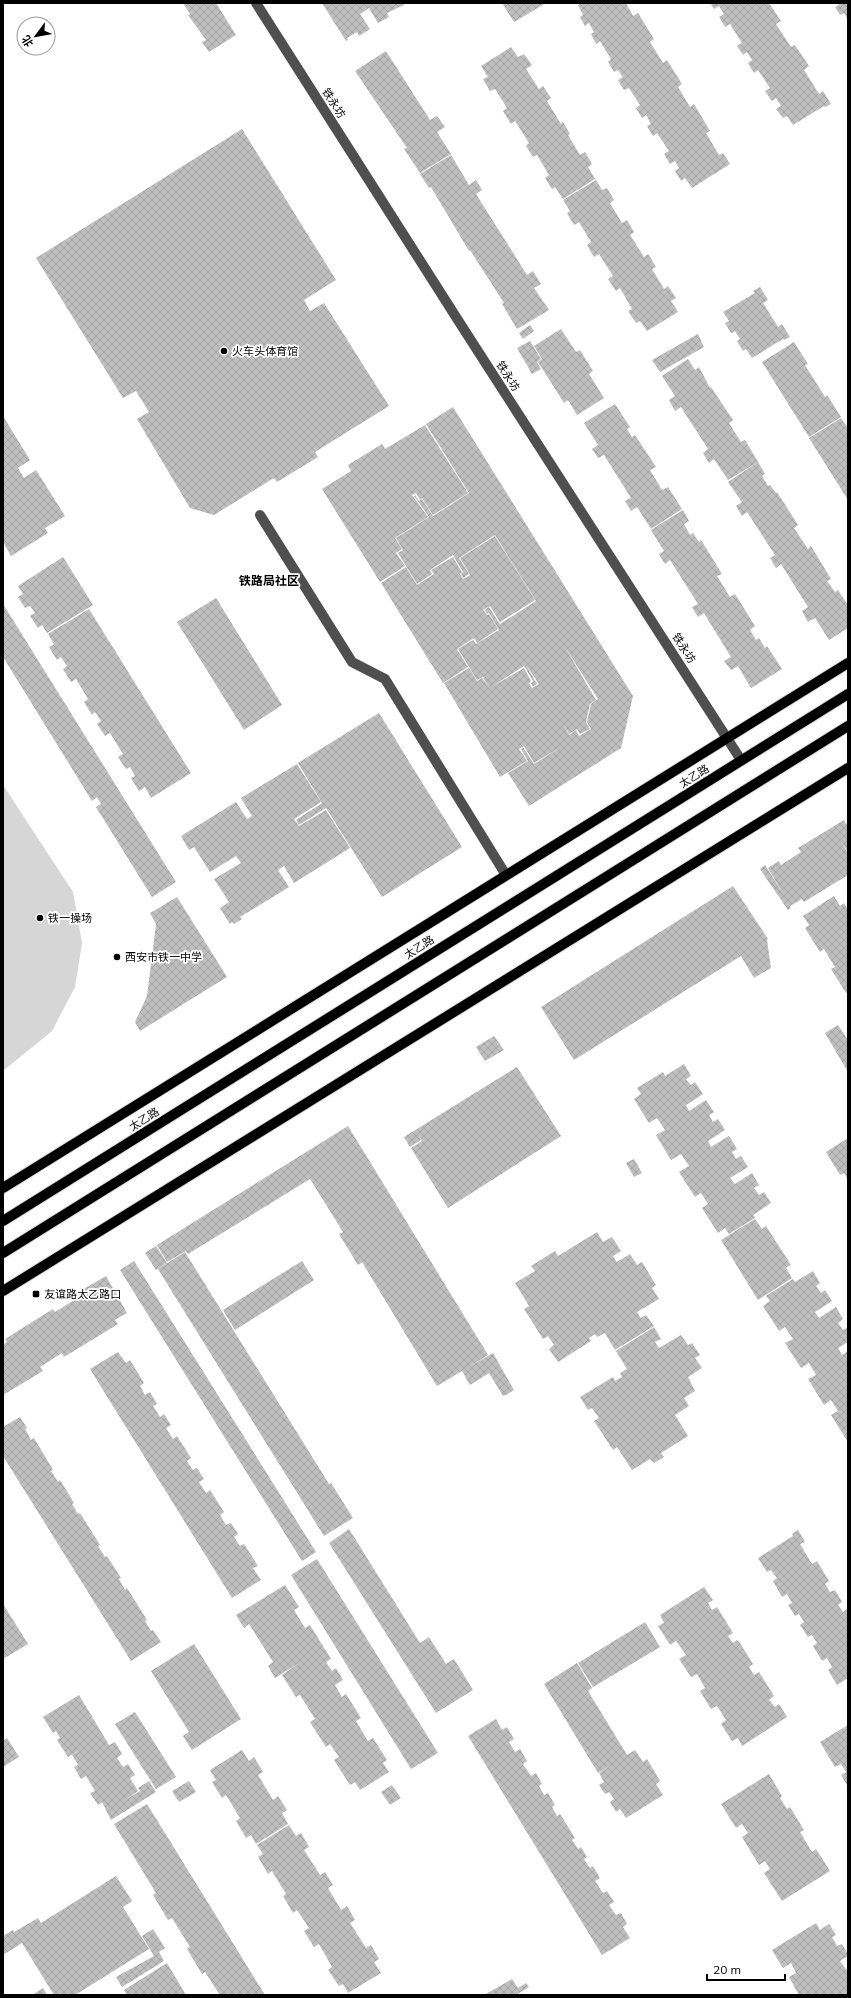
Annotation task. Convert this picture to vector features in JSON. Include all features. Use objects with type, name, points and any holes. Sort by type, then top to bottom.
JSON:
[{"type":"main road","points":[[3,1188],[848,663]]},
{"type":"main road","name":"太乙路","points":[[3,1221],[848,694]]},
{"type":"main road","points":[[3,1252],[848,726]]},
{"type":"main road","points":[[3,1291],[848,768]]},
{"type":"street","name":"铁永坊","points":[[256,3],[462,328],[741,760]]},
{"type":"street","points":[[260,515],[352,662],[385,679],[506,875]]},
{"type":"shaded area","name":"铁一操场","points":[[3,785],[73,892],[82,943],[75,987],[52,1031],[3,1071]]},
{"type":"building","points":[[183,3],[216,3],[236,35],[209,52],[202,42],[206,40],[188,15],[190,14]]},
{"type":"building","points":[[322,3],[403,3],[404,5],[387,13],[389,17],[378,23],[369,8],[360,14],[370,29],[359,36],[357,32],[347,38],[348,40],[346,41]]},
{"type":"building","points":[[502,3],[546,3],[514,22]]},
{"type":"building","points":[[582,3],[626,3],[633,16],[638,13],[654,39],[650,42],[663,63],[667,60],[682,84],[678,87],[690,107],[694,104],[710,131],[706,133],[719,155],[723,153],[730,164],[692,188],[685,178],[681,181],[675,171],[679,168],[675,161],[670,164],[664,154],[669,151],[657,133],[653,136],[647,126],[651,124],[646,115],[642,118],[636,108],[640,105],[629,88],[624,90],[618,80],[623,77],[618,70],[614,72],[608,62],[611,59],[600,41],[596,44],[591,34],[594,32],[589,23],[585,26],[580,17],[583,15],[578,5]]},
{"type":"building","points":[[710,3],[769,3],[781,21],[776,24],[791,47],[795,45],[809,66],[804,70],[819,94],[823,91],[831,104],[825,107],[824,106],[793,125],[787,116],[783,118],[776,109],[781,106],[776,98],[772,101],[765,91],[770,88],[758,70],[754,73],[748,63],[752,60],[747,52],[743,55],[737,46],[742,43],[730,24],[725,27],[719,17],[724,14],[719,6],[714,9]]},
{"type":"building","points":[[838,3],[848,3],[848,20],[844,13],[840,15],[835,7],[839,5]]},
{"type":"building","points":[[511,47],[518,57],[524,54],[532,65],[526,69],[539,89],[543,86],[551,98],[547,101],[561,124],[563,122],[570,134],[568,135],[580,155],[585,152],[592,164],[588,167],[595,179],[563,199],[555,187],[552,189],[545,178],[549,175],[537,155],[533,157],[526,146],[529,143],[515,121],[511,124],[503,111],[507,108],[495,89],[490,91],[483,79],[488,77],[481,66]]},
{"type":"building","points":[[386,51],[430,120],[437,116],[445,127],[437,132],[451,154],[420,173],[404,149],[407,148],[355,71]]},
{"type":"building","name":"火车头体育馆","points":[[242,129],[336,280],[304,300],[310,311],[324,303],[389,406],[315,452],[318,457],[277,482],[274,478],[214,515],[190,508],[137,419],[149,412],[136,391],[123,398],[36,258]]},
{"type":"building","points":[[451,155],[469,185],[476,180],[482,190],[476,194],[527,275],[533,271],[541,284],[534,288],[549,310],[517,329],[502,304],[504,303],[470,250],[469,251],[431,187],[429,188],[420,174]]},
{"type":"building","points":[[596,180],[602,190],[607,188],[614,200],[610,203],[622,223],[627,220],[634,232],[630,235],[644,257],[648,254],[656,267],[652,269],[664,289],[668,286],[676,298],[671,301],[678,312],[647,331],[640,321],[636,323],[628,311],[632,309],[620,288],[616,291],[608,279],[613,276],[599,254],[594,257],[587,245],[591,242],[579,222],[574,225],[567,213],[570,211],[563,200]]},
{"type":"building","points":[[760,287],[768,300],[763,303],[778,327],[782,324],[790,337],[784,340],[783,339],[752,358],[746,349],[743,351],[737,341],[740,339],[735,331],[731,333],[725,323],[729,321],[723,312],[755,293],[753,291]]},
{"type":"building","points":[[530,325],[534,331],[523,339],[519,333]]},
{"type":"building","points":[[561,329],[576,352],[580,350],[593,371],[589,374],[604,398],[577,415],[568,400],[564,403],[538,362],[542,359],[534,346]]},
{"type":"building","points":[[698,334],[704,347],[660,372],[652,360]]},
{"type":"building","points":[[530,341],[541,359],[537,362],[541,369],[532,374],[517,348]]},
{"type":"building","points":[[794,342],[808,364],[805,365],[825,397],[827,395],[841,417],[809,437],[762,362]]},
{"type":"building","points":[[688,359],[695,370],[699,367],[710,388],[711,387],[733,420],[729,423],[741,442],[745,440],[758,462],[728,480],[714,459],[709,463],[703,453],[708,449],[681,407],[675,411],[669,400],[675,396],[662,376]]},
{"type":"building","points":[[615,404],[630,427],[627,429],[632,437],[635,435],[656,467],[650,470],[662,490],[668,487],[682,509],[651,529],[637,507],[631,511],[625,501],[631,498],[604,455],[598,458],[592,449],[598,445],[584,423]]},
{"type":"building","points":[[453,407],[633,696],[621,748],[529,806],[508,773],[528,761],[521,749],[523,747],[534,764],[564,745],[534,763],[524,746],[519,749],[527,761],[500,777],[444,683],[469,668],[477,681],[482,678],[490,688],[483,678],[485,676],[477,680],[458,649],[473,640],[476,644],[499,630],[489,613],[487,614],[485,610],[489,607],[500,624],[536,601],[495,535],[459,558],[469,574],[463,578],[461,574],[463,572],[453,555],[430,570],[432,574],[417,584],[398,553],[403,550],[396,538],[429,517],[414,496],[415,495],[419,501],[422,499],[433,516],[469,493],[426,424]],"holes":[[[565,647],[598,699],[591,704],[587,722],[591,729],[579,736],[576,730],[569,735],[563,723],[569,734],[577,729],[580,734],[590,729],[586,722],[590,704],[596,700]],[[526,665],[539,684],[532,688],[529,683],[531,681],[524,668],[493,686],[524,666],[533,681],[531,683],[533,687],[537,684]]]},
{"type":"building","points":[[3,416],[30,460],[18,468],[24,478],[36,470],[65,516],[45,528],[48,533],[11,556],[3,542]]},
{"type":"building","points":[[841,418],[848,428],[848,500],[809,438]]},
{"type":"building","points":[[425,425],[468,493],[433,515],[422,498],[420,500],[416,493],[412,495],[428,517],[395,538],[402,549],[396,553],[405,566],[380,582],[322,489],[351,471],[348,465],[382,444],[385,449]]},
{"type":"building","points":[[758,462],[765,474],[762,476],[768,486],[770,485],[776,493],[777,492],[798,525],[794,528],[808,549],[811,546],[831,579],[827,581],[835,592],[838,590],[848,605],[848,628],[829,640],[815,618],[808,622],[802,611],[808,607],[781,564],[776,568],[770,558],[775,555],[747,512],[742,516],[736,506],[742,502],[728,482]]},
{"type":"building","points":[[683,510],[689,521],[684,524],[690,535],[693,533],[699,542],[701,540],[722,574],[717,576],[730,597],[735,594],[755,626],[750,630],[756,640],[759,638],[765,648],[767,646],[782,669],[751,688],[738,666],[731,670],[724,661],[731,657],[704,613],[698,617],[692,607],[698,604],[670,560],[665,564],[659,554],[664,551],[651,530]]},
{"type":"building","points":[[495,536],[535,600],[500,622],[490,606],[483,610],[487,615],[489,614],[498,629],[477,643],[474,638],[457,649],[468,667],[443,683],[381,583],[406,567],[417,585],[434,574],[431,570],[453,557],[462,572],[460,574],[463,579],[470,575],[460,558]]},
{"type":"building","points":[[63,557],[93,605],[47,633],[42,625],[38,628],[30,616],[35,613],[30,606],[25,608],[18,597],[23,594],[18,586]]},
{"type":"building","points":[[216,598],[282,705],[244,730],[177,622]]},
{"type":"building","points":[[3,604],[176,882],[152,897],[96,807],[101,804],[97,797],[92,801],[3,657]]},
{"type":"building","points":[[89,609],[191,773],[151,798],[145,787],[139,791],[131,778],[135,776],[130,767],[126,769],[118,757],[123,754],[110,733],[105,736],[97,724],[101,721],[95,712],[92,715],[84,702],[88,699],[76,679],[71,682],[63,669],[67,666],[61,657],[57,660],[49,647],[54,644],[48,634]]},
{"type":"building","points":[[379,713],[462,847],[382,897],[326,808],[299,825],[296,820],[322,803],[298,763]]},
{"type":"building","points":[[297,764],[321,802],[294,819],[299,826],[326,810],[350,848],[294,883],[284,866],[278,870],[289,887],[240,917],[242,919],[234,924],[232,922],[230,924],[220,908],[229,902],[214,879],[241,863],[236,856],[210,872],[194,847],[189,850],[181,836],[236,802],[247,819],[252,816],[241,798]]},
{"type":"building","points":[[844,820],[846,824],[848,823],[848,852],[839,838],[848,853],[848,875],[804,902],[802,899],[790,906],[791,908],[788,910],[760,869],[765,865],[784,895],[768,868],[779,861],[781,865],[801,852],[798,848]]},
{"type":"building","points":[[733,886],[768,939],[771,968],[754,978],[741,956],[574,1060],[541,1007]]},
{"type":"building","points":[[834,896],[840,906],[844,903],[848,910],[848,992],[846,993],[831,969],[835,967],[824,949],[820,952],[805,928],[809,925],[803,916]]},
{"type":"building","points":[[177,897],[227,977],[140,1031],[135,1022],[147,996],[156,924],[150,913]]},
{"type":"building","points":[[838,1025],[848,1040],[848,1072],[825,1033]]},
{"type":"building","points":[[494,1036],[504,1050],[485,1061],[476,1047]]},
{"type":"building","points":[[684,1064],[691,1076],[686,1079],[691,1085],[695,1082],[703,1094],[686,1105],[689,1111],[706,1100],[714,1112],[709,1115],[713,1122],[718,1119],[725,1130],[708,1141],[711,1147],[729,1136],[737,1149],[732,1152],[736,1159],[741,1156],[748,1167],[730,1178],[735,1184],[752,1173],[759,1185],[754,1188],[759,1195],[764,1192],[771,1203],[753,1215],[755,1218],[729,1234],[725,1228],[718,1233],[702,1208],[708,1204],[701,1193],[695,1197],[679,1172],[689,1166],[681,1154],[671,1160],[656,1135],[665,1130],[657,1118],[649,1123],[634,1099],[641,1094],[637,1088],[663,1072],[665,1076]]},
{"type":"building","points":[[517,1067],[561,1136],[448,1208],[411,1148],[422,1141],[419,1135],[421,1140],[410,1147],[404,1137]]},
{"type":"building","points":[[348,1126],[488,1355],[469,1367],[493,1353],[514,1390],[506,1395],[503,1396],[489,1373],[470,1385],[462,1371],[437,1386],[362,1262],[358,1265],[339,1234],[343,1232],[310,1179],[188,1254],[186,1251],[167,1262],[157,1245]]},
{"type":"building","points":[[848,1138],[848,1180],[844,1173],[840,1175],[826,1152]]},
{"type":"building","points":[[634,1159],[642,1173],[634,1177],[626,1163]]},
{"type":"building","points":[[755,1219],[762,1229],[766,1226],[791,1265],[786,1268],[792,1278],[758,1300],[721,1240]]},
{"type":"building","points":[[597,1232],[603,1242],[612,1237],[621,1251],[613,1256],[617,1262],[630,1254],[637,1265],[642,1262],[656,1285],[652,1288],[659,1299],[637,1312],[641,1318],[646,1315],[654,1326],[615,1350],[605,1333],[597,1337],[595,1334],[589,1338],[591,1341],[558,1362],[549,1349],[554,1345],[548,1336],[543,1339],[524,1309],[529,1306],[515,1283],[535,1271],[531,1266],[555,1251],[558,1256]]},
{"type":"building","points":[[156,1246],[167,1263],[156,1270],[145,1253]]},
{"type":"building","points":[[185,1252],[329,1484],[331,1483],[353,1518],[324,1536],[158,1269]]},
{"type":"building","points":[[134,1261],[316,1552],[302,1561],[120,1270]]},
{"type":"building","points":[[302,1261],[314,1280],[235,1330],[223,1310]]},
{"type":"building","points":[[813,1271],[820,1283],[816,1286],[821,1293],[825,1290],[832,1301],[815,1312],[819,1318],[836,1307],[843,1319],[838,1323],[843,1330],[848,1327],[848,1342],[838,1348],[842,1355],[848,1351],[848,1442],[831,1415],[838,1411],[831,1400],[824,1405],[808,1379],[816,1375],[809,1363],[801,1368],[785,1343],[793,1339],[785,1327],[779,1331],[763,1306],[770,1301],[766,1296],[793,1279],[795,1282]]},
{"type":"building","points":[[106,1276],[127,1313],[115,1320],[118,1324],[64,1357],[62,1353],[40,1367],[43,1371],[3,1395],[3,1345],[7,1342],[5,1339],[53,1309],[55,1312],[84,1294],[82,1290]]},
{"type":"building","points":[[654,1327],[661,1339],[655,1342],[659,1348],[681,1335],[688,1345],[692,1343],[700,1355],[695,1358],[702,1368],[688,1377],[695,1391],[684,1398],[689,1406],[675,1415],[688,1436],[661,1453],[664,1457],[654,1463],[650,1459],[632,1470],[617,1447],[613,1450],[594,1421],[599,1418],[592,1408],[588,1410],[580,1397],[613,1377],[615,1381],[622,1377],[620,1373],[627,1369],[616,1351]]},
{"type":"building","points":[[118,1352],[126,1363],[130,1360],[144,1383],[140,1386],[145,1395],[150,1392],[157,1404],[153,1406],[160,1417],[164,1414],[171,1425],[166,1428],[173,1439],[177,1436],[191,1458],[187,1461],[193,1470],[197,1468],[204,1479],[199,1482],[206,1493],[210,1490],[224,1512],[220,1515],[226,1525],[231,1523],[238,1534],[234,1537],[240,1546],[244,1544],[258,1566],[253,1568],[261,1580],[232,1598],[90,1369]]},
{"type":"building","points":[[20,1417],[27,1428],[25,1429],[31,1440],[34,1438],[53,1470],[51,1471],[58,1482],[60,1480],[74,1503],[72,1504],[78,1514],[80,1513],[100,1545],[98,1546],[105,1557],[107,1556],[121,1578],[119,1579],[125,1590],[127,1588],[147,1620],[145,1621],[151,1631],[153,1630],[161,1642],[131,1661],[3,1456],[3,1427]]},
{"type":"building","points":[[349,1529],[420,1643],[429,1637],[446,1664],[454,1659],[473,1690],[436,1713],[329,1543]]},
{"type":"building","points":[[798,1530],[805,1542],[800,1544],[812,1564],[817,1561],[829,1581],[825,1584],[830,1592],[835,1590],[842,1602],[838,1605],[843,1612],[847,1609],[848,1611],[848,1678],[837,1685],[828,1670],[832,1667],[827,1658],[822,1661],[813,1646],[817,1643],[812,1635],[808,1637],[800,1625],[804,1622],[799,1614],[795,1616],[788,1605],[792,1603],[787,1594],[782,1597],[773,1581],[777,1578],[771,1570],[767,1572],[758,1558],[793,1536],[792,1534]]},
{"type":"building","points":[[317,1559],[438,1753],[411,1769],[291,1575]]},
{"type":"building","points":[[285,1585],[299,1607],[294,1610],[305,1628],[310,1625],[331,1659],[326,1662],[332,1671],[336,1668],[343,1680],[335,1685],[342,1697],[346,1694],[361,1718],[356,1721],[368,1741],[373,1738],[387,1760],[383,1763],[389,1772],[360,1790],[355,1782],[350,1785],[334,1760],[339,1757],[330,1744],[326,1747],[310,1722],[315,1719],[300,1695],[296,1697],[282,1675],[299,1663],[275,1678],[268,1666],[273,1662],[249,1624],[244,1628],[236,1615]]},
{"type":"building","points":[[704,1587],[713,1600],[708,1603],[712,1610],[717,1607],[733,1633],[728,1636],[733,1643],[737,1640],[740,1643],[753,1664],[749,1667],[754,1675],[759,1672],[774,1696],[769,1700],[775,1707],[779,1704],[787,1717],[742,1746],[738,1738],[732,1741],[721,1724],[726,1720],[717,1706],[711,1709],[700,1691],[705,1688],[697,1674],[691,1677],[679,1659],[686,1655],[676,1641],[670,1645],[658,1626],[664,1623],[660,1615]]},
{"type":"building","points":[[3,1604],[28,1644],[3,1659]]},
{"type":"building","points":[[645,1622],[660,1647],[593,1687],[578,1663]]},
{"type":"building","points":[[194,1644],[241,1719],[192,1750],[183,1736],[189,1732],[151,1671]]},
{"type":"building","points":[[577,1663],[592,1688],[588,1691],[627,1755],[635,1750],[643,1762],[647,1759],[660,1781],[656,1784],[663,1795],[626,1818],[620,1809],[616,1812],[610,1802],[614,1799],[609,1792],[605,1794],[599,1785],[604,1782],[599,1773],[612,1765],[598,1773],[544,1684]]},
{"type":"building","points":[[79,1695],[109,1745],[115,1742],[122,1754],[117,1758],[123,1767],[128,1764],[135,1775],[130,1778],[138,1791],[125,1800],[140,1791],[138,1788],[149,1781],[156,1792],[111,1820],[102,1802],[98,1805],[90,1793],[95,1791],[86,1776],[81,1779],[74,1767],[78,1765],[72,1755],[83,1748],[68,1757],[57,1740],[60,1738],[56,1731],[53,1733],[43,1717]]},
{"type":"building","points":[[135,1712],[176,1777],[156,1789],[115,1724]]},
{"type":"building","points":[[496,1719],[502,1730],[507,1727],[514,1739],[509,1742],[515,1752],[520,1749],[527,1761],[523,1764],[531,1776],[536,1773],[542,1784],[539,1786],[544,1795],[548,1793],[555,1805],[552,1807],[557,1816],[560,1814],[575,1838],[572,1840],[578,1849],[581,1847],[587,1857],[584,1859],[590,1868],[593,1866],[600,1878],[595,1881],[603,1893],[607,1891],[614,1902],[609,1905],[616,1915],[621,1913],[627,1924],[623,1927],[630,1938],[602,1955],[468,1736]]},
{"type":"building","points":[[848,1725],[848,1787],[841,1775],[846,1772],[841,1764],[835,1767],[820,1742]]},
{"type":"building","points":[[7,1738],[19,1757],[3,1767],[3,1741]]},
{"type":"building","points":[[242,1750],[249,1761],[254,1757],[263,1772],[258,1775],[273,1800],[278,1796],[287,1810],[282,1813],[288,1824],[256,1844],[251,1835],[246,1838],[236,1821],[240,1818],[226,1795],[222,1798],[212,1782],[216,1780],[210,1770]]},
{"type":"building","points":[[769,1774],[782,1796],[780,1798],[787,1809],[790,1807],[804,1830],[800,1832],[812,1852],[816,1849],[830,1871],[782,1901],[764,1873],[770,1869],[765,1861],[759,1865],[742,1837],[748,1833],[742,1824],[736,1828],[721,1804]]},
{"type":"building","points":[[189,1781],[196,1792],[179,1802],[172,1791]]},
{"type":"building","points":[[392,1785],[401,1798],[390,1805],[381,1792]]},
{"type":"building","points":[[147,1804],[265,1995],[220,1995],[205,1972],[202,1974],[187,1949],[190,1947],[172,1918],[168,1920],[153,1895],[156,1893],[114,1824]]},
{"type":"building","points":[[289,1825],[296,1836],[301,1833],[309,1847],[304,1850],[320,1875],[325,1872],[333,1885],[328,1888],[341,1910],[347,1906],[355,1920],[350,1923],[366,1948],[371,1945],[379,1959],[374,1962],[381,1973],[348,1993],[343,1984],[339,1986],[328,1970],[332,1967],[319,1944],[314,1947],[304,1931],[309,1928],[297,1910],[293,1913],[283,1896],[286,1894],[272,1871],[268,1874],[258,1857],[263,1854],[257,1845]]},
{"type":"building","points":[[116,1876],[132,1901],[123,1907],[149,1949],[75,1995],[54,1995],[22,1943],[3,1955],[3,1936],[13,1930],[14,1932],[38,1918],[41,1923]]},
{"type":"building","points":[[816,1923],[820,1930],[829,1924],[836,1935],[832,1937],[837,1946],[842,1944],[848,1954],[848,1956],[840,1961],[848,1972],[848,1995],[799,1995],[789,1977],[796,1973],[791,1963],[783,1968],[772,1950]]},
{"type":"building","points":[[153,1929],[165,1948],[159,1952],[164,1961],[122,1987],[116,1977],[154,1956],[142,1936]]},
{"type":"building","points":[[167,1963],[186,1995],[127,1995],[124,1990]]},
{"type":"building","points":[[512,1979],[518,1988],[526,1983],[529,1987],[516,1995],[484,1995]]},
{"type":"building","points":[[43,1988],[47,1995],[32,1995]]},
{"type":"place","name":"火车头体育馆","points":[[224,351]]},
{"type":"place","name":"铁一操场","points":[[40,918]]},
{"type":"place","name":"西安市铁一中学","points":[[117,957]]},
{"type":"place","name":"友谊路太乙路口","points":[[36,1294]]},
{"type":"district","name":"铁路局社区","points":[[269,580]]}]
